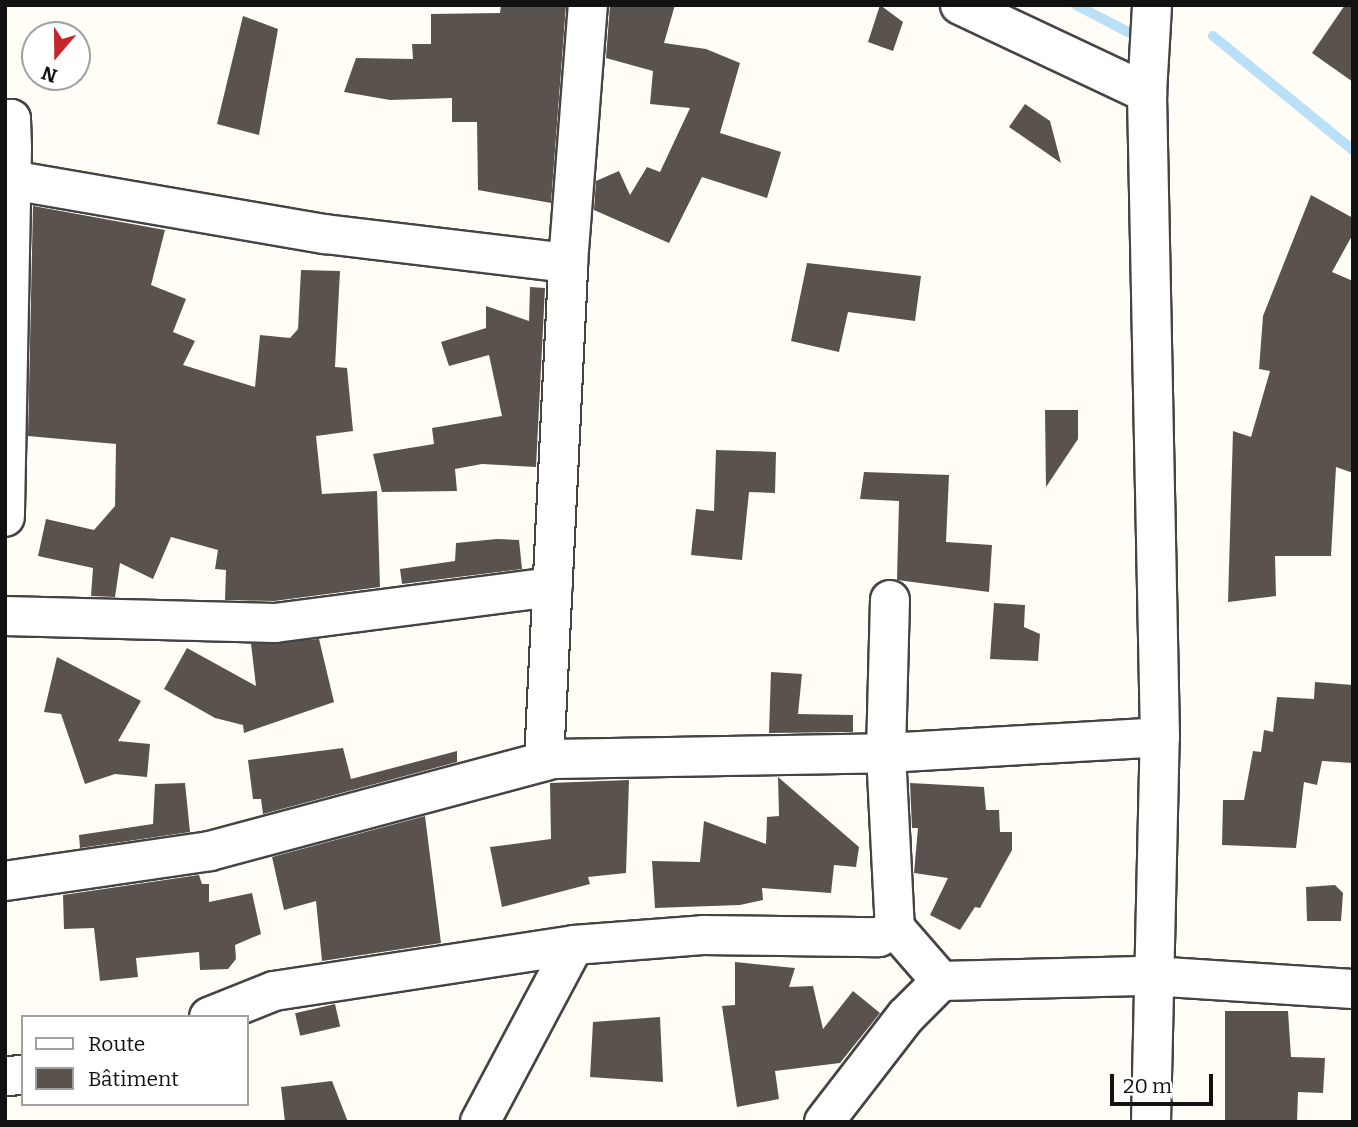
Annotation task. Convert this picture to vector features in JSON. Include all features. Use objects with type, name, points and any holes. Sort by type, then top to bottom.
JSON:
[{"type":"street","points":[[544,761],[568,263],[588,5]]},
{"type":"street","points":[[960,5],[1147,93]]},
{"type":"street","points":[[1151,1122],[1151,976],[1160,737],[1147,93],[1152,5]]},
{"type":"street","points":[[5,119],[11,119],[5,517]]},
{"type":"street","points":[[11,180],[325,234],[568,263]]},
{"type":"street","points":[[5,616],[275,622],[553,587]]},
{"type":"street","points":[[890,600],[886,753],[895,928],[941,982]]},
{"type":"street","points":[[5,881],[210,851],[544,761],[886,753],[1160,737]]},
{"type":"street","points":[[214,1015],[274,990],[574,945],[703,935],[879,937],[895,928]]},
{"type":"street","points":[[480,1122],[574,945]]},
{"type":"street","points":[[824,1122],[906,1016],[941,982],[1151,976],[1353,989]]},
{"type":"building","points":[[501,5],[566,5],[551,203],[478,190],[477,122],[452,122],[452,98],[390,100],[344,92],[356,58],[413,59],[412,44],[431,44],[431,14],[500,13]]},
{"type":"building","points":[[610,5],[675,5],[664,43],[706,49],[740,63],[720,133],[781,152],[767,198],[702,177],[669,243],[594,210],[596,181],[619,171],[630,195],[647,167],[660,172],[690,108],[650,104],[653,71],[606,58]]},
{"type":"building","points":[[880,5],[903,22],[893,51],[868,42]]},
{"type":"building","points":[[1345,5],[1353,5],[1353,82],[1312,53]]},
{"type":"building","points":[[243,16],[278,29],[259,135],[217,124]]},
{"type":"building","points":[[1025,104],[1050,121],[1061,163],[1009,127]]},
{"type":"building","points":[[1311,195],[1353,218],[1353,234],[1332,272],[1353,281],[1353,473],[1336,467],[1331,556],[1275,556],[1276,596],[1228,602],[1233,431],[1251,437],[1270,371],[1259,369],[1263,316]]},
{"type":"building","points":[[33,206],[165,230],[151,285],[186,299],[173,332],[195,341],[183,365],[255,387],[260,335],[290,338],[298,329],[301,270],[340,271],[335,367],[347,368],[353,431],[316,436],[322,494],[377,491],[380,587],[274,601],[225,600],[226,570],[215,569],[218,550],[171,537],[153,579],[120,563],[115,597],[91,596],[93,568],[38,556],[46,519],[94,530],[115,506],[116,444],[28,436]]},
{"type":"building","points":[[807,263],[921,276],[915,321],[848,312],[839,352],[791,341]]},
{"type":"building","points":[[530,287],[545,288],[536,467],[482,464],[455,469],[457,491],[382,492],[373,454],[434,444],[432,428],[502,416],[489,355],[449,366],[441,342],[486,328],[486,306],[529,321]]},
{"type":"building","points":[[1045,410],[1078,410],[1078,439],[1046,487]]},
{"type":"building","points":[[716,450],[776,452],[775,493],[749,492],[742,560],[691,555],[696,509],[714,511]]},
{"type":"building","points":[[864,472],[949,475],[946,542],[992,545],[989,592],[897,580],[899,501],[860,499]]},
{"type":"building","points":[[519,540],[522,569],[402,584],[400,569],[455,561],[456,543]]},
{"type":"building","points":[[994,603],[1025,605],[1024,627],[1040,634],[1038,661],[990,659]]},
{"type":"building","points":[[319,639],[334,702],[244,733],[243,725],[215,718],[164,689],[187,648],[256,686],[251,644]]},
{"type":"building","points":[[57,657],[141,701],[118,741],[150,744],[147,777],[115,774],[85,784],[61,714],[44,712]]},
{"type":"building","points":[[771,672],[802,674],[798,714],[853,715],[853,732],[769,733]]},
{"type":"building","points":[[1315,682],[1353,685],[1353,763],[1322,761],[1317,785],[1304,782],[1296,848],[1222,845],[1223,800],[1244,800],[1253,751],[1261,752],[1264,730],[1273,732],[1277,697],[1314,699]]},
{"type":"building","points":[[343,748],[351,779],[457,751],[457,762],[263,814],[261,799],[253,799],[248,760]]},
{"type":"building","points":[[778,777],[859,847],[856,867],[834,865],[831,893],[762,888],[763,900],[740,905],[655,908],[652,861],[700,862],[704,821],[766,844],[767,817],[779,816]]},
{"type":"building","points":[[629,780],[626,873],[588,877],[590,884],[502,907],[490,847],[551,839],[550,783]]},
{"type":"building","points":[[185,783],[190,832],[80,848],[79,835],[153,824],[155,784]]},
{"type":"building","points":[[910,783],[984,787],[986,810],[999,810],[1000,832],[1012,832],[1012,850],[980,908],[975,907],[960,930],[930,915],[948,878],[914,873],[918,828],[912,828]]},
{"type":"building","points":[[425,816],[441,943],[322,961],[316,901],[284,910],[272,857]]},
{"type":"building","points":[[199,875],[202,884],[209,884],[209,902],[252,893],[261,934],[235,945],[236,959],[228,969],[200,970],[199,952],[136,958],[138,977],[100,981],[94,928],[64,929],[63,895]]},
{"type":"building","points":[[1335,885],[1343,893],[1341,921],[1307,921],[1306,887]]},
{"type":"building","points":[[735,962],[795,968],[789,987],[813,986],[823,1029],[853,991],[880,1013],[840,1063],[775,1071],[779,1099],[737,1107],[722,1006],[735,1005]]},
{"type":"building","points":[[335,1004],[340,1026],[300,1036],[295,1013]]},
{"type":"building","points":[[1225,1011],[1288,1011],[1291,1057],[1325,1058],[1323,1093],[1298,1092],[1297,1122],[1225,1122]]},
{"type":"building","points":[[660,1017],[663,1082],[590,1077],[593,1022]]},
{"type":"building","points":[[332,1081],[348,1122],[285,1122],[281,1087]]},
{"type":"waterway","points":[[1076,5],[1132,34]]},
{"type":"waterway","points":[[1213,36],[1353,150]]}]
